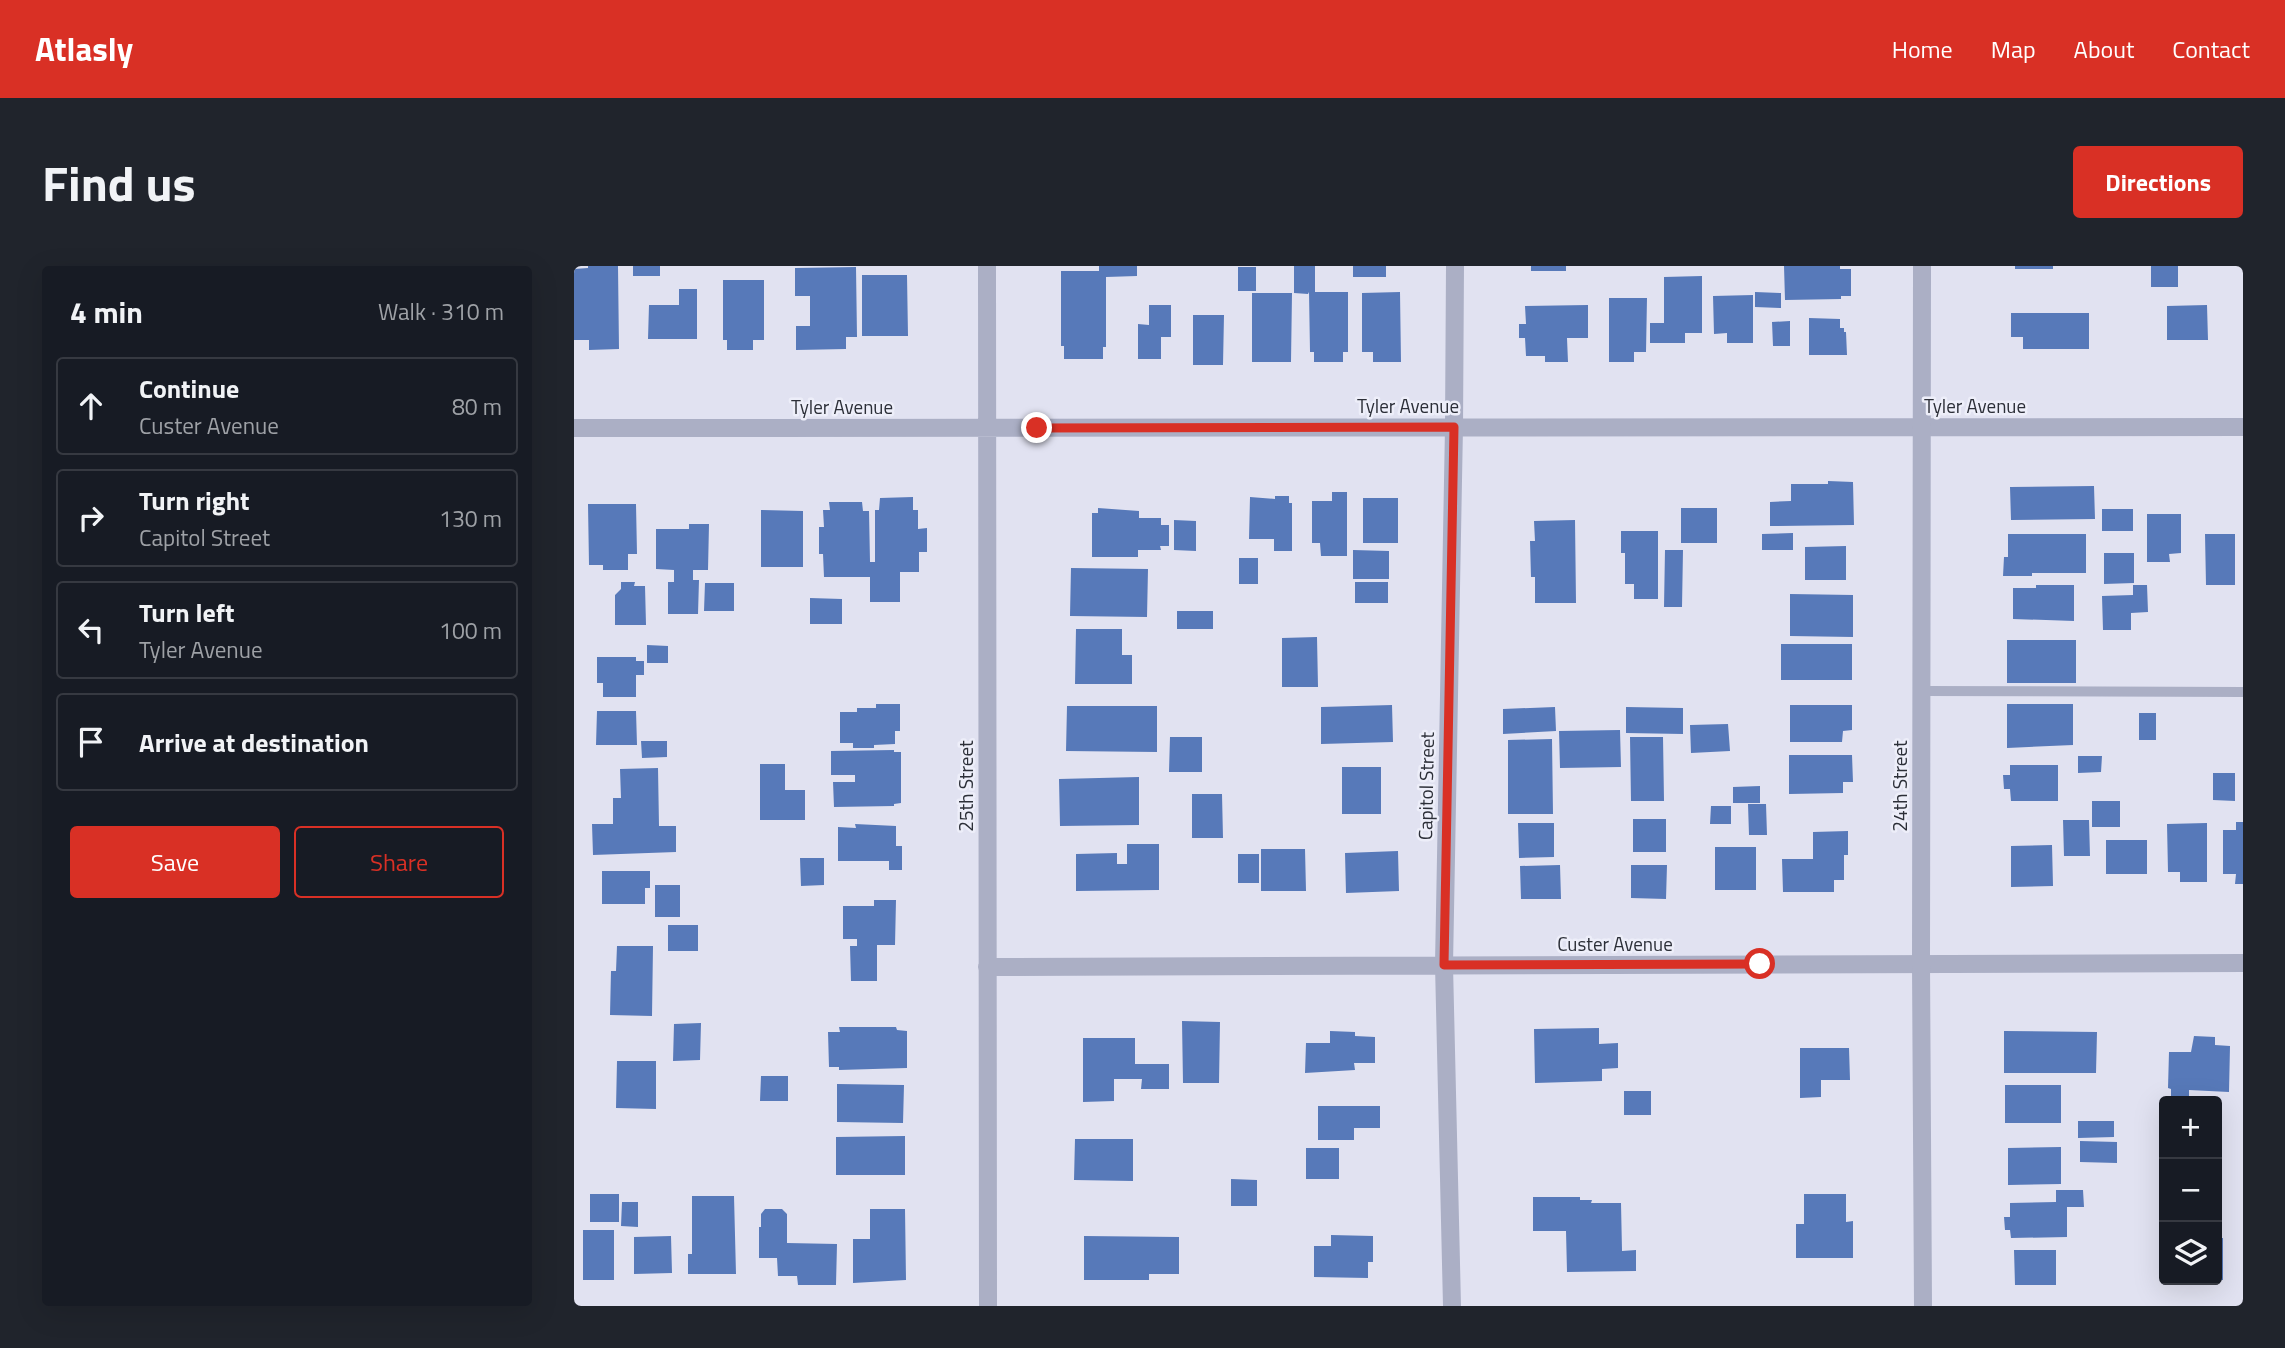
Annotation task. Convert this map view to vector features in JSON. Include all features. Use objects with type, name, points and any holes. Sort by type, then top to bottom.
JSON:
[{"type":"street","name":"25th Street","points":[[986,266],[988,1306]]},
{"type":"street","name":"Capitol Street","points":[[1452,1306],[1444,965],[1455,266]]},
{"type":"street","name":"24th Street","points":[[1922,266],[1923,1306]]},
{"type":"street","name":"Tyler Avenue","points":[[574,428],[2243,427]]},
{"type":"street","name":"Custer Avenue","points":[[987,967],[2243,963]]},
{"type":"lane","points":[[1922,691],[2243,692]]},
{"type":"building","points":[[618,266],[619,349],[589,350],[589,340],[574,340],[574,269]]},
{"type":"building","points":[[633,266],[660,266],[660,276],[633,276]]},
{"type":"building","points":[[1099,266],[1137,266],[1137,276],[1106,277],[1106,347],[1103,347],[1103,359],[1064,359],[1064,346],[1061,346],[1061,271],[1099,271]]},
{"type":"building","points":[[1294,266],[1315,266],[1315,292],[1348,292],[1348,352],[1343,352],[1343,362],[1314,362],[1314,352],[1310,352],[1309,292],[1294,293]]},
{"type":"building","points":[[1353,266],[1386,266],[1386,277],[1353,277]]},
{"type":"building","points":[[1531,266],[1566,266],[1566,271],[1531,271]]},
{"type":"building","points":[[1784,266],[1840,266],[1840,269],[1851,269],[1851,296],[1841,296],[1841,299],[1785,300]]},
{"type":"building","points":[[2015,266],[2053,266],[2053,269],[2015,269]]},
{"type":"building","points":[[2151,266],[2178,266],[2178,287],[2151,287]]},
{"type":"building","points":[[856,267],[857,337],[846,337],[846,349],[796,350],[796,326],[810,326],[810,296],[795,296],[795,268]]},
{"type":"building","points":[[1238,267],[1256,267],[1256,291],[1238,291]]},
{"type":"building","points":[[862,275],[907,275],[908,336],[862,336]]},
{"type":"building","points":[[1702,276],[1702,333],[1685,333],[1685,343],[1650,343],[1650,323],[1664,323],[1664,277]]},
{"type":"building","points":[[723,280],[764,280],[764,340],[753,340],[753,350],[727,350],[727,340],[723,340]]},
{"type":"building","points":[[679,289],[697,289],[697,339],[648,339],[649,305],[679,305]]},
{"type":"building","points":[[1400,292],[1401,362],[1373,362],[1373,352],[1362,352],[1362,293]]},
{"type":"building","points":[[1755,292],[1781,293],[1781,308],[1755,307]]},
{"type":"building","points":[[1252,293],[1292,293],[1291,362],[1252,362]]},
{"type":"building","points":[[1753,295],[1753,343],[1727,343],[1727,333],[1714,334],[1713,296]]},
{"type":"building","points":[[1609,298],[1647,298],[1646,352],[1634,352],[1634,362],[1609,362]]},
{"type":"building","points":[[1149,305],[1171,305],[1171,337],[1161,337],[1161,359],[1138,359],[1138,324],[1149,325]]},
{"type":"building","points":[[1588,305],[1588,338],[1567,338],[1568,362],[1545,362],[1545,356],[1526,356],[1525,338],[1519,338],[1519,324],[1526,324],[1525,306]]},
{"type":"building","points":[[2207,305],[2208,340],[2167,340],[2167,306]]},
{"type":"building","points":[[2011,313],[2089,313],[2089,349],[2023,349],[2023,337],[2011,337]]},
{"type":"building","points":[[1193,315],[1224,315],[1223,365],[1193,365]]},
{"type":"building","points":[[1809,318],[1840,319],[1840,328],[1844,328],[1846,332],[1847,355],[1809,355]]},
{"type":"building","points":[[1790,321],[1790,346],[1773,346],[1772,322]]},
{"type":"building","points":[[1828,481],[1853,482],[1854,525],[1770,526],[1770,502],[1791,501],[1791,484],[1828,484]]},
{"type":"building","points":[[2094,486],[2095,519],[2011,520],[2010,487]]},
{"type":"building","points":[[1332,492],[1347,492],[1347,556],[1321,556],[1320,543],[1312,543],[1312,501],[1332,501]]},
{"type":"building","points":[[1275,496],[1289,496],[1289,503],[1292,503],[1292,551],[1274,551],[1274,539],[1249,539],[1250,497],[1275,499]]},
{"type":"building","points":[[913,497],[913,510],[918,510],[918,529],[927,528],[927,552],[919,552],[919,572],[900,572],[900,602],[870,602],[870,577],[824,577],[823,554],[819,554],[819,527],[824,527],[823,510],[830,510],[829,502],[862,502],[863,511],[869,511],[870,562],[875,562],[875,510],[879,510],[880,498]]},
{"type":"building","points":[[1363,498],[1398,498],[1398,543],[1363,543]]},
{"type":"building","points":[[588,504],[636,504],[637,554],[628,554],[628,570],[603,570],[603,565],[589,565]]},
{"type":"building","points":[[1098,508],[1139,511],[1139,518],[1161,518],[1161,525],[1169,525],[1169,546],[1160,546],[1161,550],[1138,550],[1138,557],[1092,557],[1092,513],[1098,513]]},
{"type":"building","points":[[1681,508],[1717,508],[1717,543],[1681,543]]},
{"type":"building","points":[[2102,509],[2133,509],[2133,531],[2102,531]]},
{"type":"building","points":[[761,510],[803,511],[803,567],[761,567]]},
{"type":"building","points":[[2147,514],[2181,514],[2181,553],[2169,554],[2170,562],[2147,562]]},
{"type":"building","points":[[1174,520],[1196,521],[1196,551],[1174,550]]},
{"type":"building","points":[[1575,520],[1576,603],[1535,603],[1530,541],[1535,541],[1534,521]]},
{"type":"building","points":[[689,524],[709,524],[708,570],[693,570],[693,580],[699,580],[698,614],[668,614],[668,582],[674,582],[674,570],[656,569],[656,529],[689,529]]},
{"type":"building","points":[[1621,531],[1658,531],[1658,599],[1634,599],[1634,584],[1625,584],[1625,553],[1621,553]]},
{"type":"building","points":[[1793,533],[1793,550],[1762,550],[1762,534]]},
{"type":"building","points":[[2008,534],[2086,534],[2086,573],[2003,576],[2004,557],[2008,557]]},
{"type":"building","points":[[2205,534],[2235,534],[2235,585],[2206,585]]},
{"type":"building","points":[[1846,546],[1846,580],[1805,580],[1805,547]]},
{"type":"building","points":[[1353,550],[1389,551],[1389,579],[1353,579]]},
{"type":"building","points":[[1665,550],[1683,550],[1682,607],[1664,607]]},
{"type":"building","points":[[2104,553],[2134,553],[2134,583],[2104,584]]},
{"type":"building","points":[[1239,558],[1258,558],[1258,584],[1239,584]]},
{"type":"building","points":[[1071,568],[1148,569],[1147,617],[1070,616]]},
{"type":"building","points":[[621,582],[635,582],[634,586],[645,586],[646,625],[615,625],[615,595],[621,589]]},
{"type":"building","points":[[1355,582],[1388,582],[1388,603],[1355,603]]},
{"type":"building","points":[[705,583],[734,583],[734,611],[704,611]]},
{"type":"building","points":[[2036,585],[2074,585],[2074,621],[2013,619],[2013,588],[2036,588]]},
{"type":"building","points":[[2133,585],[2147,585],[2148,612],[2131,613],[2131,630],[2103,630],[2102,596],[2133,595]]},
{"type":"building","points":[[1790,594],[1853,595],[1853,637],[1790,636]]},
{"type":"building","points":[[810,598],[842,599],[842,624],[810,624]]},
{"type":"building","points":[[1177,611],[1213,611],[1213,629],[1177,629]]},
{"type":"building","points":[[1076,629],[1122,629],[1122,655],[1132,655],[1132,684],[1075,684]]},
{"type":"building","points":[[1317,637],[1318,687],[1282,687],[1282,638]]},
{"type":"building","points":[[2007,640],[2076,640],[2076,683],[2007,683]]},
{"type":"building","points":[[1781,644],[1852,644],[1852,680],[1781,680]]},
{"type":"building","points":[[647,645],[668,646],[668,663],[647,663]]},
{"type":"building","points":[[597,657],[636,657],[636,661],[644,661],[644,675],[636,675],[636,697],[603,697],[603,683],[597,683]]},
{"type":"building","points":[[876,704],[900,704],[900,731],[895,731],[895,744],[853,748],[853,743],[840,743],[840,712],[876,708]]},
{"type":"building","points":[[2007,704],[2073,704],[2073,745],[2007,748]]},
{"type":"building","points":[[1392,705],[1393,742],[1321,744],[1321,707]]},
{"type":"building","points":[[1790,705],[1852,705],[1852,730],[1843,731],[1842,742],[1790,742]]},
{"type":"building","points":[[1067,706],[1157,706],[1157,752],[1066,751]]},
{"type":"building","points":[[1555,707],[1556,731],[1503,734],[1503,709]]},
{"type":"building","points":[[1626,707],[1683,708],[1683,734],[1626,733]]},
{"type":"building","points":[[597,711],[636,711],[637,745],[596,745]]},
{"type":"building","points":[[2139,713],[2156,713],[2156,740],[2139,740]]},
{"type":"building","points":[[1728,724],[1730,751],[1691,753],[1690,725]]},
{"type":"building","points":[[1620,730],[1621,767],[1560,768],[1559,731]]},
{"type":"building","points":[[1170,737],[1202,737],[1202,772],[1169,772]]},
{"type":"building","points":[[1630,737],[1663,737],[1664,801],[1631,801]]},
{"type":"building","points":[[1552,739],[1553,814],[1508,814],[1508,740]]},
{"type":"building","points":[[641,741],[667,741],[667,757],[642,758]]},
{"type":"building","points":[[831,751],[901,752],[901,803],[894,806],[834,807],[833,782],[855,782],[855,775],[831,775]]},
{"type":"building","points":[[1789,755],[1852,755],[1853,782],[1843,782],[1843,793],[1789,794]]},
{"type":"building","points":[[2078,756],[2102,756],[2101,772],[2078,773]]},
{"type":"building","points":[[760,764],[785,764],[785,790],[805,790],[805,820],[760,820]]},
{"type":"building","points":[[2010,765],[2058,765],[2058,801],[2011,801],[2010,789],[2004,789],[2003,775],[2010,775]]},
{"type":"building","points":[[1342,767],[1381,767],[1381,814],[1342,814]]},
{"type":"building","points":[[658,768],[659,826],[676,826],[676,852],[593,855],[592,824],[613,824],[613,798],[621,798],[620,769]]},
{"type":"building","points":[[2213,773],[2235,773],[2235,801],[2213,800]]},
{"type":"building","points":[[1139,777],[1139,825],[1060,826],[1059,779]]},
{"type":"building","points":[[1760,786],[1760,803],[1733,803],[1733,787]]},
{"type":"building","points":[[1192,794],[1222,794],[1223,838],[1192,838]]},
{"type":"building","points":[[2092,801],[2120,801],[2120,827],[2092,827]]},
{"type":"building","points":[[1748,804],[1766,804],[1767,835],[1749,835]]},
{"type":"building","points":[[1711,806],[1731,806],[1731,824],[1710,824]]},
{"type":"building","points":[[1633,819],[1666,819],[1666,852],[1633,852]]},
{"type":"building","points":[[2063,820],[2089,820],[2090,856],[2064,856]]},
{"type":"building","points":[[2236,822],[2243,822],[2243,884],[2235,884],[2236,874],[2223,874],[2223,830],[2236,830]]},
{"type":"building","points":[[1518,823],[1554,823],[1554,857],[1519,858]]},
{"type":"building","points":[[2207,823],[2207,882],[2180,882],[2180,872],[2168,872],[2167,824]]},
{"type":"building","points":[[855,824],[896,826],[896,846],[902,846],[902,870],[889,870],[889,861],[838,861],[838,827],[856,828]]},
{"type":"building","points":[[1848,831],[1844,880],[1834,880],[1834,892],[1783,892],[1782,859],[1813,859],[1813,832]]},
{"type":"building","points":[[2106,840],[2147,840],[2147,874],[2106,874]]},
{"type":"building","points":[[1127,844],[1159,844],[1159,890],[1076,891],[1076,854],[1117,853],[1117,864],[1127,864]]},
{"type":"building","points":[[2052,845],[2053,886],[2011,887],[2011,846]]},
{"type":"building","points":[[1715,847],[1756,847],[1756,890],[1715,890]]},
{"type":"building","points":[[1261,849],[1305,849],[1306,891],[1261,891]]},
{"type":"building","points":[[1398,851],[1399,891],[1346,893],[1345,853]]},
{"type":"building","points":[[1238,854],[1259,854],[1259,883],[1238,883]]},
{"type":"building","points":[[800,858],[824,858],[824,885],[801,886]]},
{"type":"building","points":[[1560,865],[1561,899],[1521,899],[1520,866]]},
{"type":"building","points":[[1631,865],[1667,865],[1666,899],[1631,898]]},
{"type":"building","points":[[602,871],[650,871],[650,888],[645,888],[645,904],[602,904]]},
{"type":"building","points":[[655,885],[680,885],[680,917],[655,917]]},
{"type":"building","points":[[874,900],[896,900],[895,945],[877,945],[877,981],[851,981],[850,946],[857,946],[857,939],[843,939],[843,906],[874,906]]},
{"type":"building","points":[[668,925],[698,925],[698,951],[668,951]]},
{"type":"building","points":[[617,946],[653,946],[652,1016],[610,1015],[611,971],[616,971]]},
{"type":"building","points":[[1182,1021],[1220,1022],[1219,1083],[1183,1083]]},
{"type":"building","points":[[701,1023],[700,1060],[673,1061],[674,1024]]},
{"type":"building","points":[[839,1027],[896,1027],[897,1030],[907,1031],[907,1068],[839,1070],[839,1067],[829,1067],[828,1032],[840,1032]]},
{"type":"building","points":[[1599,1028],[1599,1044],[1618,1043],[1618,1068],[1602,1069],[1602,1081],[1535,1083],[1534,1029]]},
{"type":"building","points":[[1330,1031],[1355,1032],[1355,1036],[1375,1037],[1375,1063],[1354,1063],[1355,1070],[1305,1073],[1306,1043],[1330,1043]]},
{"type":"building","points":[[2004,1031],[2097,1032],[2096,1073],[2004,1073]]},
{"type":"building","points":[[2194,1036],[2215,1037],[2215,1045],[2230,1046],[2229,1092],[2189,1090],[2189,1096],[2171,1096],[2171,1089],[2168,1088],[2169,1052],[2191,1052]]},
{"type":"building","points":[[1083,1038],[1135,1038],[1135,1064],[1169,1064],[1169,1089],[1141,1089],[1142,1079],[1114,1079],[1114,1101],[1083,1102]]},
{"type":"building","points":[[1800,1048],[1849,1048],[1850,1080],[1821,1080],[1821,1097],[1800,1098]]},
{"type":"building","points":[[617,1061],[656,1061],[656,1109],[616,1108]]},
{"type":"building","points":[[761,1076],[788,1076],[788,1101],[760,1101]]},
{"type":"building","points":[[837,1084],[904,1085],[903,1123],[837,1122]]},
{"type":"building","points":[[2005,1085],[2061,1085],[2061,1123],[2005,1123]]},
{"type":"building","points":[[1624,1091],[1651,1091],[1651,1115],[1624,1115]]},
{"type":"building","points":[[1318,1106],[1380,1106],[1380,1128],[1354,1128],[1354,1140],[1318,1140]]},
{"type":"building","points":[[2078,1121],[2114,1121],[2114,1137],[2078,1138]]},
{"type":"building","points":[[905,1136],[905,1175],[836,1175],[836,1137]]},
{"type":"building","points":[[1075,1139],[1133,1139],[1133,1181],[1074,1180]]},
{"type":"building","points":[[2080,1141],[2117,1142],[2117,1163],[2080,1162]]},
{"type":"building","points":[[2061,1147],[2061,1184],[2008,1185],[2008,1148]]},
{"type":"building","points":[[1306,1148],[1339,1148],[1339,1179],[1306,1179]]},
{"type":"building","points":[[1231,1179],[1257,1180],[1257,1206],[1231,1206]]},
{"type":"building","points":[[2056,1190],[2083,1190],[2084,1207],[2067,1207],[2067,1237],[2011,1238],[2010,1230],[2005,1230],[2004,1217],[2010,1217],[2010,1203],[2056,1202]]},
{"type":"building","points":[[590,1194],[619,1194],[619,1222],[590,1222]]},
{"type":"building","points":[[1804,1194],[1846,1194],[1846,1222],[1853,1221],[1853,1258],[1796,1258],[1796,1224],[1804,1224]]},
{"type":"building","points":[[692,1196],[734,1196],[736,1274],[688,1274],[688,1254],[692,1254]]},
{"type":"building","points":[[1533,1197],[1580,1197],[1580,1200],[1592,1200],[1591,1203],[1621,1203],[1622,1251],[1636,1250],[1636,1271],[1567,1272],[1566,1231],[1533,1231]]},
{"type":"building","points":[[622,1202],[638,1202],[638,1227],[621,1226]]},
{"type":"building","points":[[765,1209],[782,1209],[787,1214],[787,1243],[837,1244],[836,1285],[798,1285],[797,1276],[778,1276],[777,1258],[759,1258],[759,1227],[761,1214]]},
{"type":"building","points":[[870,1209],[905,1209],[906,1280],[853,1283],[853,1239],[870,1239]]},
{"type":"building","points":[[583,1230],[614,1230],[614,1280],[583,1280]]},
{"type":"building","points":[[1331,1235],[1373,1236],[1373,1262],[1368,1262],[1368,1278],[1314,1277],[1314,1246],[1331,1246]]},
{"type":"building","points":[[671,1236],[672,1273],[634,1274],[634,1237]]},
{"type":"building","points":[[1084,1236],[1179,1237],[1179,1274],[1149,1274],[1149,1280],[1084,1280]]},
{"type":"building","points":[[2222,1238],[2223,1238],[2222,1280]]},
{"type":"building","points":[[2014,1250],[2056,1250],[2056,1285],[2015,1285]]},
{"type":"route","points":[[1037,428],[1454,427],[1444,965],[1760,964]]}]
